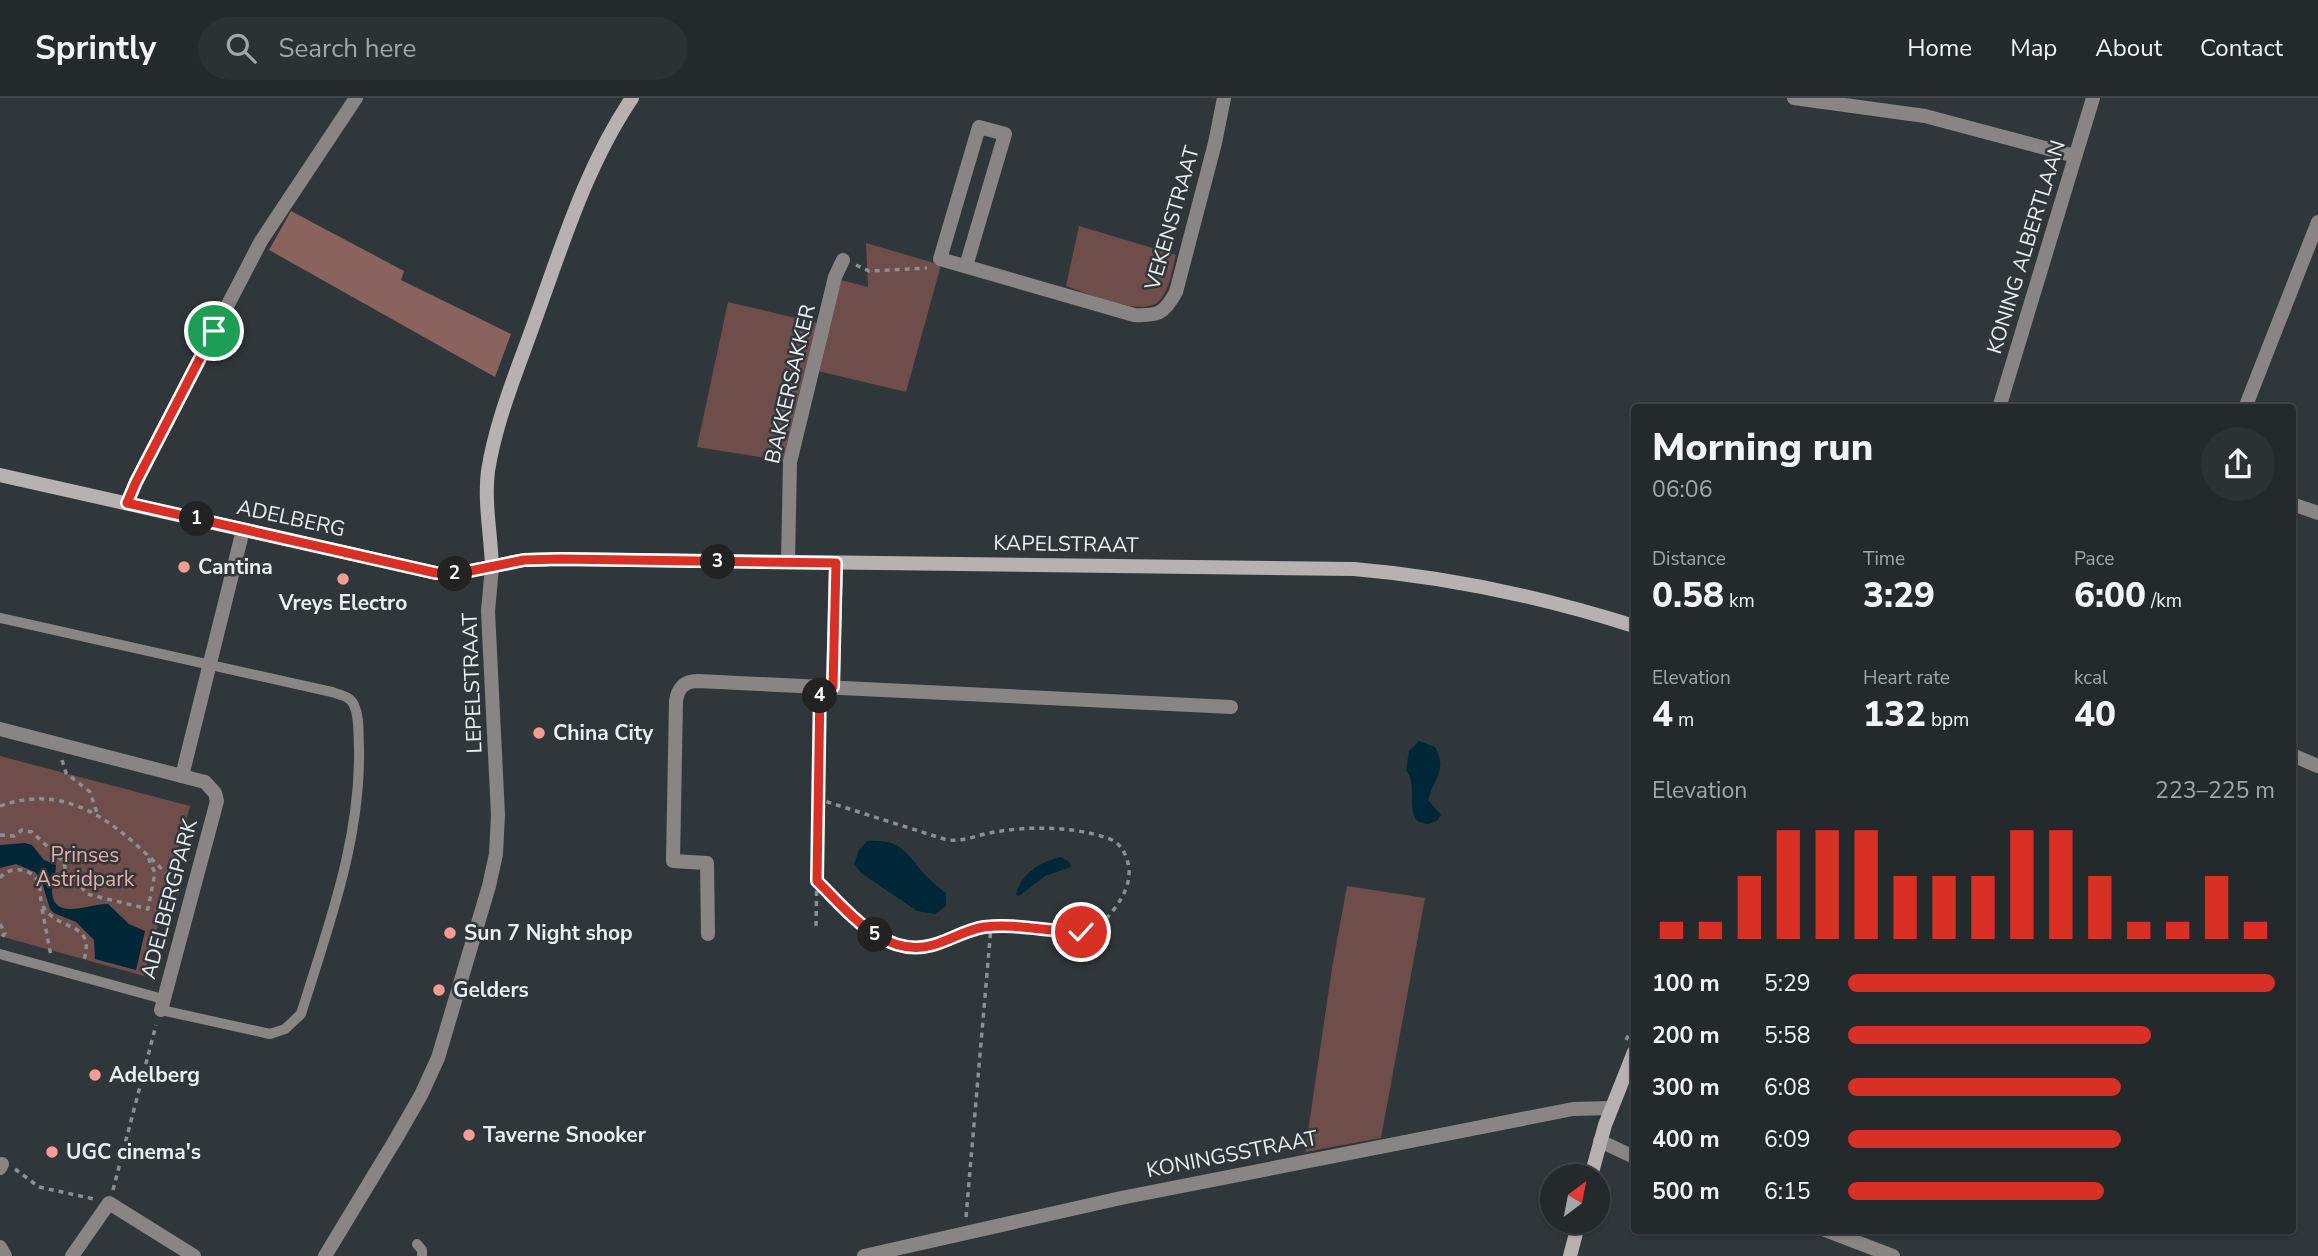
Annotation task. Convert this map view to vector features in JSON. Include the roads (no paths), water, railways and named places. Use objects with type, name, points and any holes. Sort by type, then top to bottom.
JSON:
[{"type":"main road","name":"LEPELSTRAAT","points":[[492,567],[487,503],[488,472],[499,421],[579,200],[600,153],[632,98]]},
{"type":"main road","name":"ADELBERG","points":[[0,475],[436,573],[460,573],[492,567]]},
{"type":"main road","name":"KAPELSTRAAT","points":[[492,567],[524,560],[561,559],[1354,569],[1404,573],[1509,591],[1631,625]]},
{"type":"main road","points":[[1594,1164],[1611,1108],[1631,1059]]},
{"type":"main road","points":[[1570,1256],[1576,1234]]},
{"type":"street","points":[[127,503],[261,241],[356,98]]},
{"type":"street","name":"VEKENSTRAAT","points":[[966,266],[1004,134],[979,127],[940,258],[966,266],[1133,315],[1153,316],[1162,311],[1176,292],[1224,98]]},
{"type":"street","points":[[1794,98],[1925,116],[2075,156]]},
{"type":"street","name":"KONING ALBERTLAAN","points":[[2000,404],[2093,98]]},
{"type":"street","points":[[2247,404],[2318,222]]},
{"type":"street","name":"BAKKERSAKKER","points":[[788,562],[790,462],[835,277],[843,260]]},
{"type":"street","points":[[2296,505],[2318,513]]},
{"type":"street","points":[[0,729],[182,776],[243,530]]},
{"type":"street","points":[[827,687],[836,563]]},
{"type":"street","name":"LEPELSTRAAT","points":[[325,1256],[403,1127],[438,1058],[489,886],[496,854],[498,815],[488,611],[492,567]]},
{"type":"street","points":[[708,934],[707,863],[673,861],[676,701],[684,684],[698,681],[1231,707]]},
{"type":"street","points":[[2296,757],[2318,766]]},
{"type":"street","name":"ADELBERGPARK","points":[[162,1005],[217,801],[215,793],[205,782],[182,776]]},
{"type":"street","name":"KONINGSSTRAAT","points":[[864,1256],[1134,1195],[1573,1109],[1611,1108]]},
{"type":"street","points":[[1600,1141],[1631,1156]]},
{"type":"street","points":[[72,1256],[109,1203],[194,1256]]},
{"type":"street","points":[[1835,1234],[1893,1256]]},
{"type":"street","points":[[0,1247],[5,1256]]},
{"type":"lane","points":[[0,618],[347,697],[354,703],[358,718],[359,776],[345,872],[302,1014],[285,1029],[270,1034],[162,1005],[79,976],[0,954]]},
{"type":"lane","points":[[417,1244],[422,1250],[422,1256]]},
{"type":"water","points":[[1419,741],[1435,747],[1440,762],[1439,774],[1428,800],[1441,815],[1437,821],[1427,824],[1417,821],[1414,814],[1411,783],[1406,770],[1409,751]]},
{"type":"water","points":[[867,841],[889,843],[904,850],[929,879],[946,893],[946,906],[935,914],[917,911],[861,873],[854,864],[859,850]]},
{"type":"water","points":[[0,845],[32,845],[44,860],[56,865],[52,892],[54,901],[59,906],[74,909],[108,904],[129,924],[145,931],[136,970],[95,959],[94,940],[76,922],[50,909],[41,879],[35,872],[16,864],[0,868]]},
{"type":"water","points":[[1061,857],[1069,862],[1071,867],[1045,876],[1019,896],[1016,895],[1027,875],[1047,862]]},
{"type":"place","name":"Cantina","points":[[184,567]]},
{"type":"place","name":"Vreys Electro","points":[[343,579]]},
{"type":"place","name":"China City","points":[[539,733]]},
{"type":"place","name":"Sun 7 Night shop","points":[[450,933]]},
{"type":"place","name":"Gelders","points":[[439,990]]},
{"type":"place","name":"Adelberg","points":[[95,1075]]},
{"type":"place","name":"Taverne Snooker","points":[[469,1135]]},
{"type":"place","name":"UGC cinema's","points":[[52,1152]]},
{"type":"park label","name":"Prinses Astridpark","points":[[85,867]]}]
